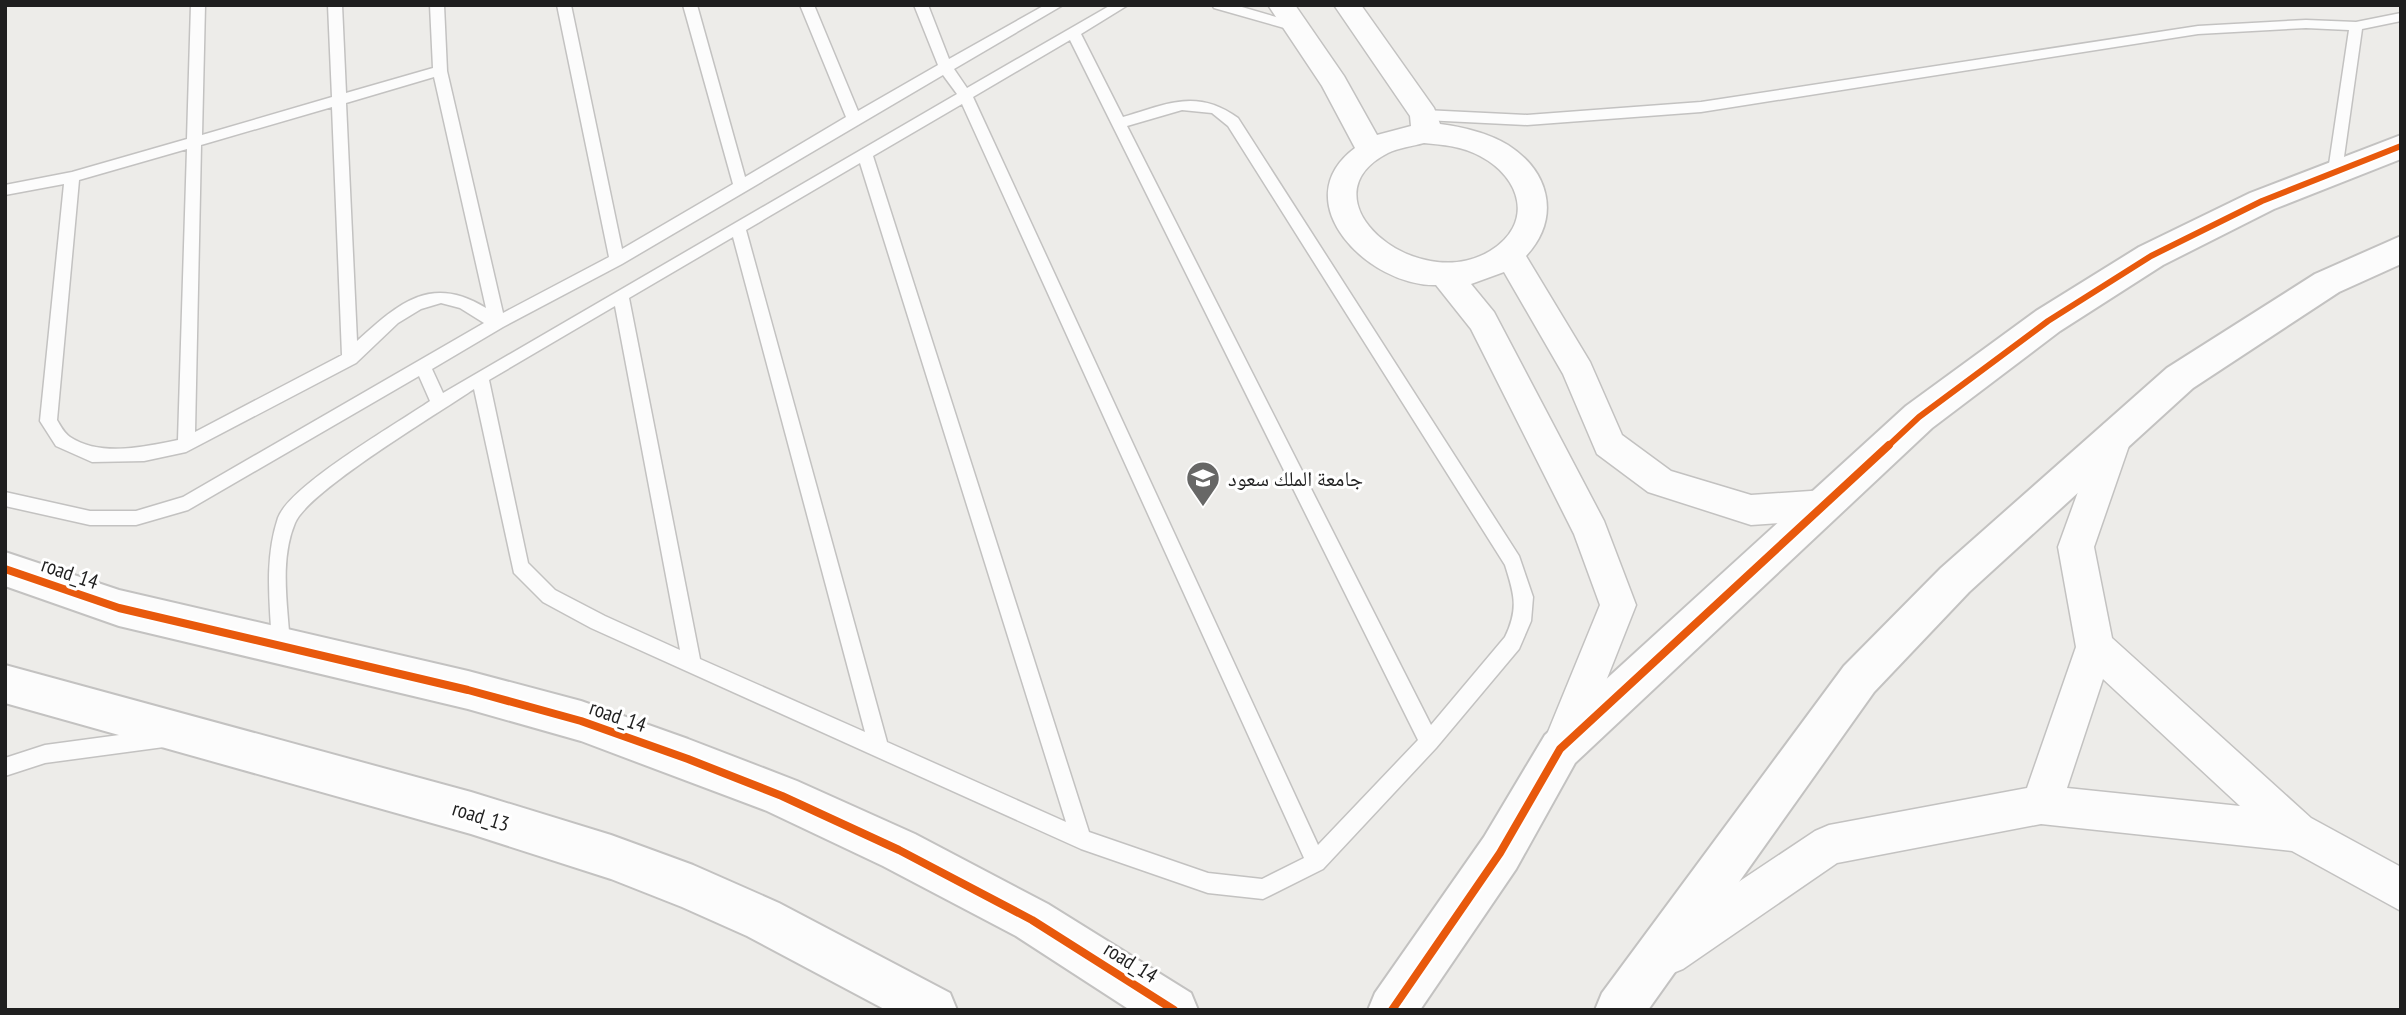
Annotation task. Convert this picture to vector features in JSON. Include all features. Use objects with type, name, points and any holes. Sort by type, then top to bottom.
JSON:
[{"type":"street","points":[[1347,5],[1426,124],[1487,147],[1514,166],[1523,177],[1532,198],[1533,222],[1529,233],[1510,255],[1485,268],[1445,274],[1418,271],[1386,260],[1361,242],[1352,231],[1341,206],[1341,187],[1356,161],[1370,149],[1426,124]]},
{"type":"street","points":[[1288,16],[1334,83],[1370,149]]},
{"type":"street","points":[[1560,749],[1919,417],[2048,321],[2151,256],[2262,201],[2401,146]]},
{"type":"street","points":[[1619,1010],[1859,679],[1955,580],[2116,434],[2191,371],[2327,284],[2401,249]]},
{"type":"street","points":[[1510,255],[1578,371],[1609,444],[1660,482],[1751,510],[1825,505]]},
{"type":"street","points":[[1392,1010],[1500,853],[1560,749],[1618,605],[1591,532],[1483,321],[1445,274]]},
{"type":"street","points":[[2041,805],[2095,647],[2076,547],[2116,434]]},
{"type":"street","name":"road_14","points":[[5,569],[120,608],[468,690],[581,721],[782,796],[899,850],[1031,919],[1174,1010]]},
{"type":"street","points":[[2095,647],[2297,832],[2401,890]]},
{"type":"street","name":"road_13","points":[[5,684],[465,810],[660,875],[768,923],[853,965],[933,1010]]},
{"type":"street","points":[[1652,965],[1829,845],[2041,805],[2297,832]]},
{"type":"lane","points":[[186,445],[198,5]]},
{"type":"lane","points":[[335,5],[350,358]]},
{"type":"lane","points":[[437,5],[440,71],[497,323]]},
{"type":"lane","points":[[564,5],[617,260]]},
{"type":"lane","points":[[690,5],[741,187]]},
{"type":"lane","points":[[807,5],[855,119]]},
{"type":"lane","points":[[921,5],[946,68],[965,95],[1316,862]]},
{"type":"lane","points":[[5,499],[90,518],[136,518],[188,503],[497,323],[617,260],[699,231],[738,227],[1121,5]]},
{"type":"lane","points":[[1219,5],[1288,16]]},
{"type":"lane","points":[[281,646],[277,561],[286,518],[320,483],[480,377],[621,296],[699,231],[741,187],[1052,6]]},
{"type":"lane","points":[[1426,124],[1527,120],[1701,107],[2198,30],[2306,23],[2356,26],[2401,17]]},
{"type":"lane","points":[[2335,171],[2356,26]]},
{"type":"lane","points":[[1074,34],[1429,742]]},
{"type":"lane","points":[[5,190],[72,177],[440,71]]},
{"type":"lane","points":[[480,377],[520,567],[548,596],[598,622],[1081,839],[1209,883],[1263,889],[1316,862],[1429,742],[1512,643],[1522,621],[1524,597],[1513,562],[1233,122],[1216,109],[1182,105],[1117,124]]},
{"type":"lane","points":[[865,154],[1081,839]]},
{"type":"lane","points":[[72,177],[48,421],[62,441],[92,455],[144,454],[186,445],[350,358],[392,319],[416,304],[441,297],[465,303],[497,323]]},
{"type":"lane","points":[[738,227],[879,750]]},
{"type":"lane","points":[[621,296],[692,664]]},
{"type":"lane","points":[[423,366],[440,404]]},
{"type":"lane","points":[[5,767],[45,754],[185,735]]},
{"type":"cycle path","points":[[1392,1010],[1500,853],[1560,749],[1919,417],[2048,321],[2151,256],[2262,201],[2401,146]]},
{"type":"cycle path","points":[[5,569],[119,608],[468,690],[581,721],[688,759],[782,796],[899,850],[1032,920],[1174,1010]]},
{"type":"place","name":"جامعة الملك سعود","points":[[1203,508]]}]
